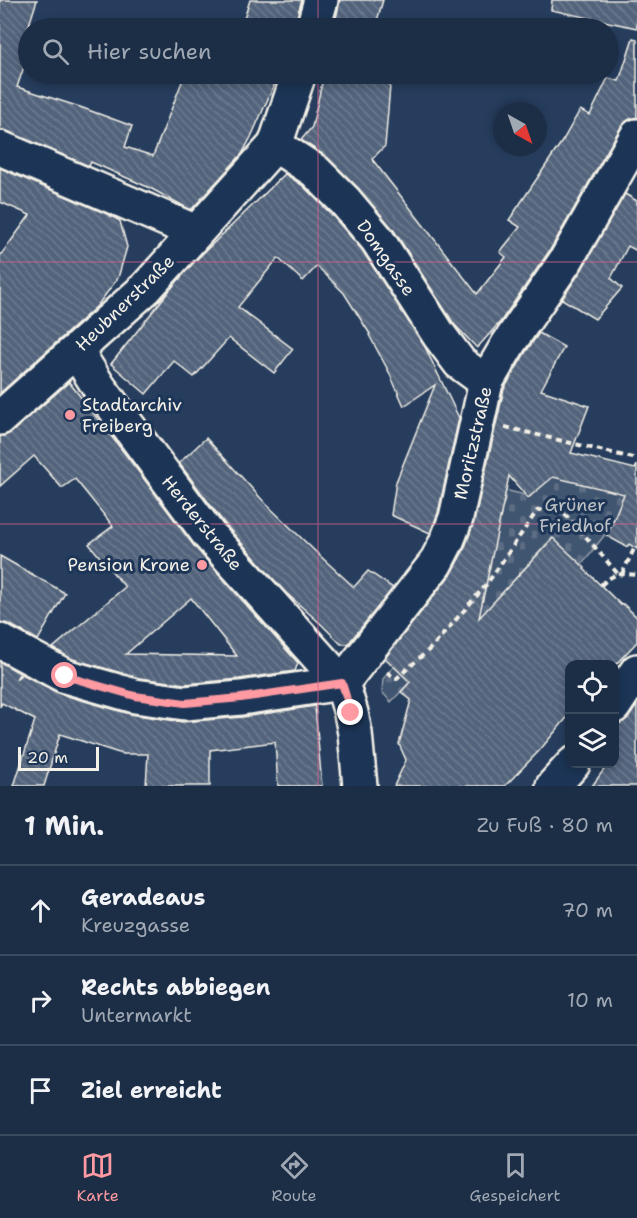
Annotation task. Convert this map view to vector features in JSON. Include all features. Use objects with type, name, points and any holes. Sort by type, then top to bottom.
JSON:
[{"type":"street","points":[[315,18],[321,0]]},
{"type":"street","points":[[275,145],[296,84]]},
{"type":"street","name":"Moritzstraße","points":[[342,683],[435,564],[447,542],[456,518],[486,382],[509,343],[566,260],[637,136]]},
{"type":"street","name":"Heubnerstraße","points":[[0,418],[146,288],[275,145]]},
{"type":"street","name":"Domgasse","points":[[275,145],[315,171],[345,201],[377,239],[439,335],[460,363],[486,382]]},
{"type":"street","points":[[0,148],[196,232]]},
{"type":"street","name":"Herderstraße","points":[[76,351],[99,387],[209,535],[342,683]]},
{"type":"street","points":[[0,641],[65,676],[135,696],[185,703],[241,698],[342,683],[355,734],[360,786]]},
{"type":"street","points":[[619,700],[637,671]]},
{"type":"street","points":[[553,786],[569,768]]},
{"type":"path","points":[[478,420],[637,459]]},
{"type":"path","points":[[396,679],[410,669],[433,646],[486,585],[537,511],[555,506],[620,574]]},
{"type":"path","points":[[620,574],[635,547]]},
{"type":"path","points":[[601,585],[620,574],[637,575]]},
{"type":"green space","name":"Grüner Friedhof","points":[[533,470],[589,486],[589,484],[601,487],[605,490],[605,488],[625,493],[610,528],[606,528],[607,532],[581,565],[552,538],[455,650],[413,679],[391,702],[382,692],[383,679],[394,666],[400,672],[500,519],[501,514],[498,514],[501,502],[504,503],[505,499],[502,498],[504,490],[525,495],[527,498],[531,496],[528,493]]},
{"type":"building","points":[[0,0],[37,0],[31,18],[18,18],[17,87],[132,126],[125,147],[153,156],[181,84],[275,84],[242,154],[191,210],[150,188],[91,162],[89,166],[0,130]]},
{"type":"building","points":[[250,0],[302,0],[297,18],[244,18]]},
{"type":"building","points":[[340,0],[383,0],[378,18],[336,18]]},
{"type":"building","points":[[552,0],[637,0],[637,28],[619,24],[619,18],[589,18],[551,10]]},
{"type":"building","points":[[633,38],[637,39],[637,117],[628,120],[621,127],[550,250],[501,321],[477,348],[454,324],[393,229],[359,189],[328,158],[301,140],[312,127],[322,84],[390,84],[385,146],[372,159],[477,294],[506,257],[500,252],[520,227],[509,220],[563,140],[580,110],[590,115],[605,84],[619,84]]},
{"type":"building","points":[[0,168],[120,221],[127,247],[118,278],[97,306],[0,393],[0,256],[30,215],[0,202]]},
{"type":"building","points":[[285,174],[303,186],[362,250],[425,347],[459,418],[438,513],[430,533],[391,515],[396,482],[435,385],[404,406],[370,334],[344,293],[317,266],[303,281],[278,258],[238,307],[293,349],[274,373],[229,338],[194,377],[174,361],[146,394],[111,364],[195,261]]},
{"type":"building","points":[[625,194],[637,201],[637,251],[628,246],[611,278],[622,288],[595,319],[562,299]]},
{"type":"building","points":[[539,333],[564,347],[541,390],[589,406],[571,453],[635,469],[637,465],[637,549],[629,544],[627,547],[607,536],[624,494],[553,477],[528,498],[509,476],[479,618],[553,538],[621,605],[623,604],[637,617],[637,642],[619,661],[565,660],[565,720],[505,786],[394,786],[406,760],[399,744],[411,700],[401,692],[410,682],[385,658],[450,575],[464,550],[474,522],[504,389]]},
{"type":"building","points":[[69,382],[194,546],[298,663],[295,671],[185,684],[139,678],[72,659],[53,648],[125,587],[89,544],[113,526],[75,479],[62,488],[34,456],[0,486],[0,436],[12,432]],"holes":[[[191,598],[237,656],[126,654]]]},
{"type":"building","points":[[206,438],[266,504],[354,587],[368,571],[393,588],[348,644],[341,644],[285,592],[224,523],[179,463]]},
{"type":"building","points":[[0,556],[65,593],[38,640],[9,624],[0,622]]},
{"type":"building","points":[[0,662],[20,673],[16,679],[22,674],[60,694],[130,714],[182,722],[243,717],[315,706],[322,786],[278,786],[275,742],[210,750],[210,786],[146,786],[148,754],[122,754],[60,734],[44,786],[14,786],[35,720],[2,703],[0,707]]},
{"type":"building","points":[[637,705],[637,786],[592,786],[605,768],[619,768],[619,723],[629,717]]},
{"type":"place","name":"Stadtarchiv Freiberg","points":[[70,415]]},
{"type":"place","name":"Pension Krone","points":[[202,565]]},
{"type":"route","points":[[65,676],[135,696],[185,703],[241,698],[342,683],[351,713]]}]
